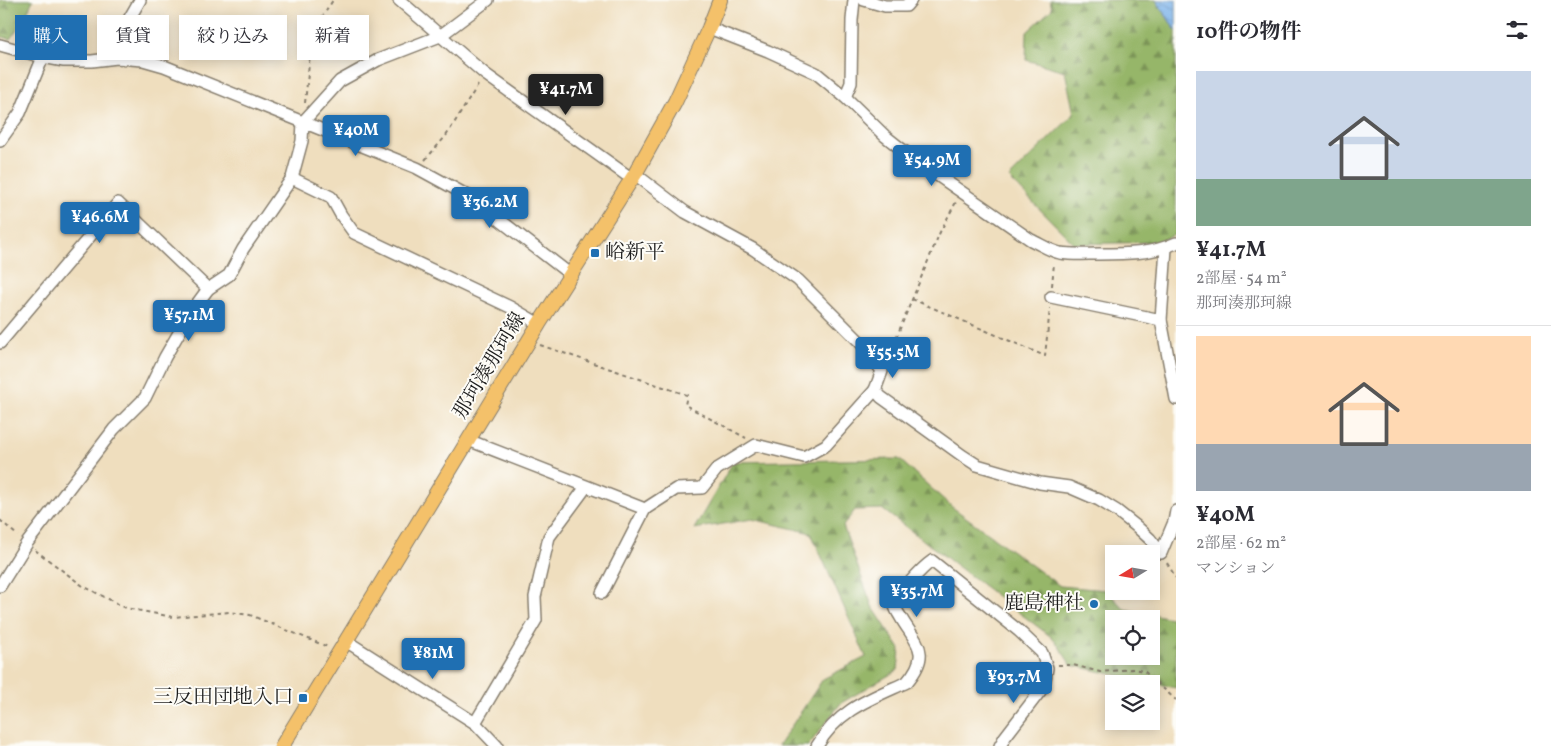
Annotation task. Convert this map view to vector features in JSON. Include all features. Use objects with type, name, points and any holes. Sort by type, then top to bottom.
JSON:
[{"type":"main road","name":"那珂湊那珂線","points":[[282,746],[528,341],[633,176],[675,102],[720,0]]},
{"type":"street","points":[[131,15],[140,0]]},
{"type":"street","points":[[399,0],[485,74],[685,212],[753,249],[798,280],[864,346],[882,371],[874,390],[826,445],[804,457],[756,445],[718,469],[702,488],[676,489],[645,509],[602,593]]},
{"type":"street","points":[[0,586],[27,544],[114,429],[145,398],[191,312],[208,289],[229,275],[244,249],[292,178],[302,140],[303,122],[340,81],[378,60],[440,36],[488,0]]},
{"type":"street","points":[[846,97],[851,83],[854,0]]},
{"type":"street","points":[[865,0],[885,6],[906,6],[911,0]]},
{"type":"street","points":[[709,28],[768,51],[816,73],[846,97],[885,136],[914,159],[1031,240],[1055,251],[1078,254],[1134,253],[1171,245],[1161,320],[1176,399]]},
{"type":"street","points":[[0,45],[15,49]]},
{"type":"street","points":[[0,140],[20,113],[42,60]]},
{"type":"street","points":[[66,60],[97,60]]},
{"type":"street","points":[[144,60],[164,66],[331,132],[417,168],[470,197],[571,275]]},
{"type":"street","points":[[292,178],[331,197],[341,216],[354,233],[510,307],[539,324]]},
{"type":"street","points":[[0,343],[118,203],[208,289]]},
{"type":"street","points":[[1051,297],[1161,320]]},
{"type":"street","points":[[874,390],[888,402],[978,465],[1040,483],[1069,487],[1099,500],[1136,526],[1161,553],[1174,522],[1176,511]]},
{"type":"street","points":[[468,440],[645,509]]},
{"type":"street","points":[[474,722],[536,620],[535,597],[549,537],[586,487]]},
{"type":"street","points":[[817,746],[822,736],[848,710],[907,682],[914,674],[919,662],[918,642],[895,608],[896,600],[924,567],[932,561],[1019,631],[1042,653],[1047,668],[1041,690],[1000,746]]},
{"type":"street","points":[[343,646],[474,722],[497,746]]},
{"type":"path","points":[[305,103],[312,34],[333,0]]},
{"type":"path","points":[[417,168],[446,136],[485,74]]},
{"type":"path","points":[[882,371],[940,232],[961,192]]},
{"type":"path","points":[[912,299],[1045,356],[1055,251]]},
{"type":"path","points":[[528,341],[687,395],[685,405],[761,446]]},
{"type":"path","points":[[0,520],[27,544],[83,586],[126,608],[173,617],[229,612],[250,616],[343,646]]},
{"type":"path","points":[[1161,553],[1176,578]]},
{"type":"path","points":[[1047,668],[1064,664],[1100,672],[1133,669],[1144,671],[1176,700]]},
{"type":"green space","points":[[0,0],[33,0],[26,15],[15,15],[15,32],[10,39],[0,36]]},
{"type":"green space","points":[[1050,0],[1156,0],[1176,31],[1176,234],[1159,242],[1074,244],[1009,178],[1074,114],[1065,71],[1026,60],[1027,32],[1052,9]]},
{"type":"green space","points":[[899,459],[952,507],[1060,586],[1105,590],[1105,600],[1115,600],[1124,609],[1129,610],[1105,610],[1105,665],[1160,665],[1160,616],[1176,619],[1176,688],[1160,684],[1160,675],[1117,675],[1071,665],[1054,639],[882,509],[855,510],[843,526],[872,606],[900,649],[898,670],[841,703],[808,746],[778,746],[823,679],[866,657],[811,533],[752,519],[694,529],[733,462]]},
{"type":"water","points":[[1156,0],[1176,0],[1176,31]]},
{"type":"place","name":"峪新平","points":[[595,253]]},
{"type":"place","name":"鹿島神社","points":[[1094,604]]},
{"type":"place","name":"三反田団地入口","points":[[303,698]]}]
